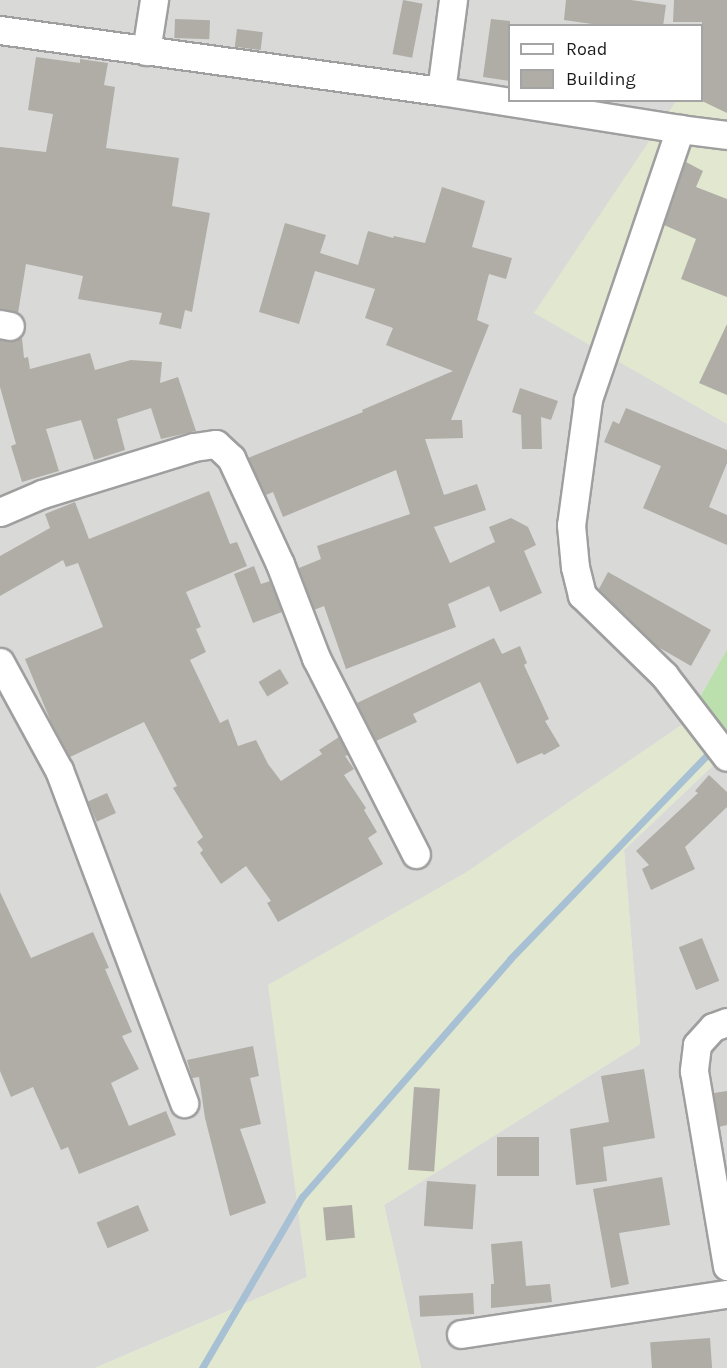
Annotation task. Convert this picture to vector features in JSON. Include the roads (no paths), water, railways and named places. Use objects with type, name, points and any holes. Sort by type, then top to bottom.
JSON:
[{"type":"street","points":[[146,51],[154,0]]},
{"type":"street","points":[[441,91],[453,0]]},
{"type":"street","points":[[0,30],[508,102]]},
{"type":"street","points":[[510,102],[727,135]]},
{"type":"street","points":[[680,129],[588,400],[571,525],[575,567],[582,595],[664,675],[727,757]]},
{"type":"street","points":[[0,512],[53,491],[194,447],[216,444],[231,458],[280,564],[316,658],[416,854]]},
{"type":"street","points":[[0,662],[59,770],[184,1103]]},
{"type":"street","points":[[727,1022],[713,1027],[698,1045],[694,1071],[727,1266]]},
{"type":"street","points":[[461,1334],[727,1294]]},
{"type":"waterway","points":[[202,1368],[302,1197],[510,959],[714,748]]}]
